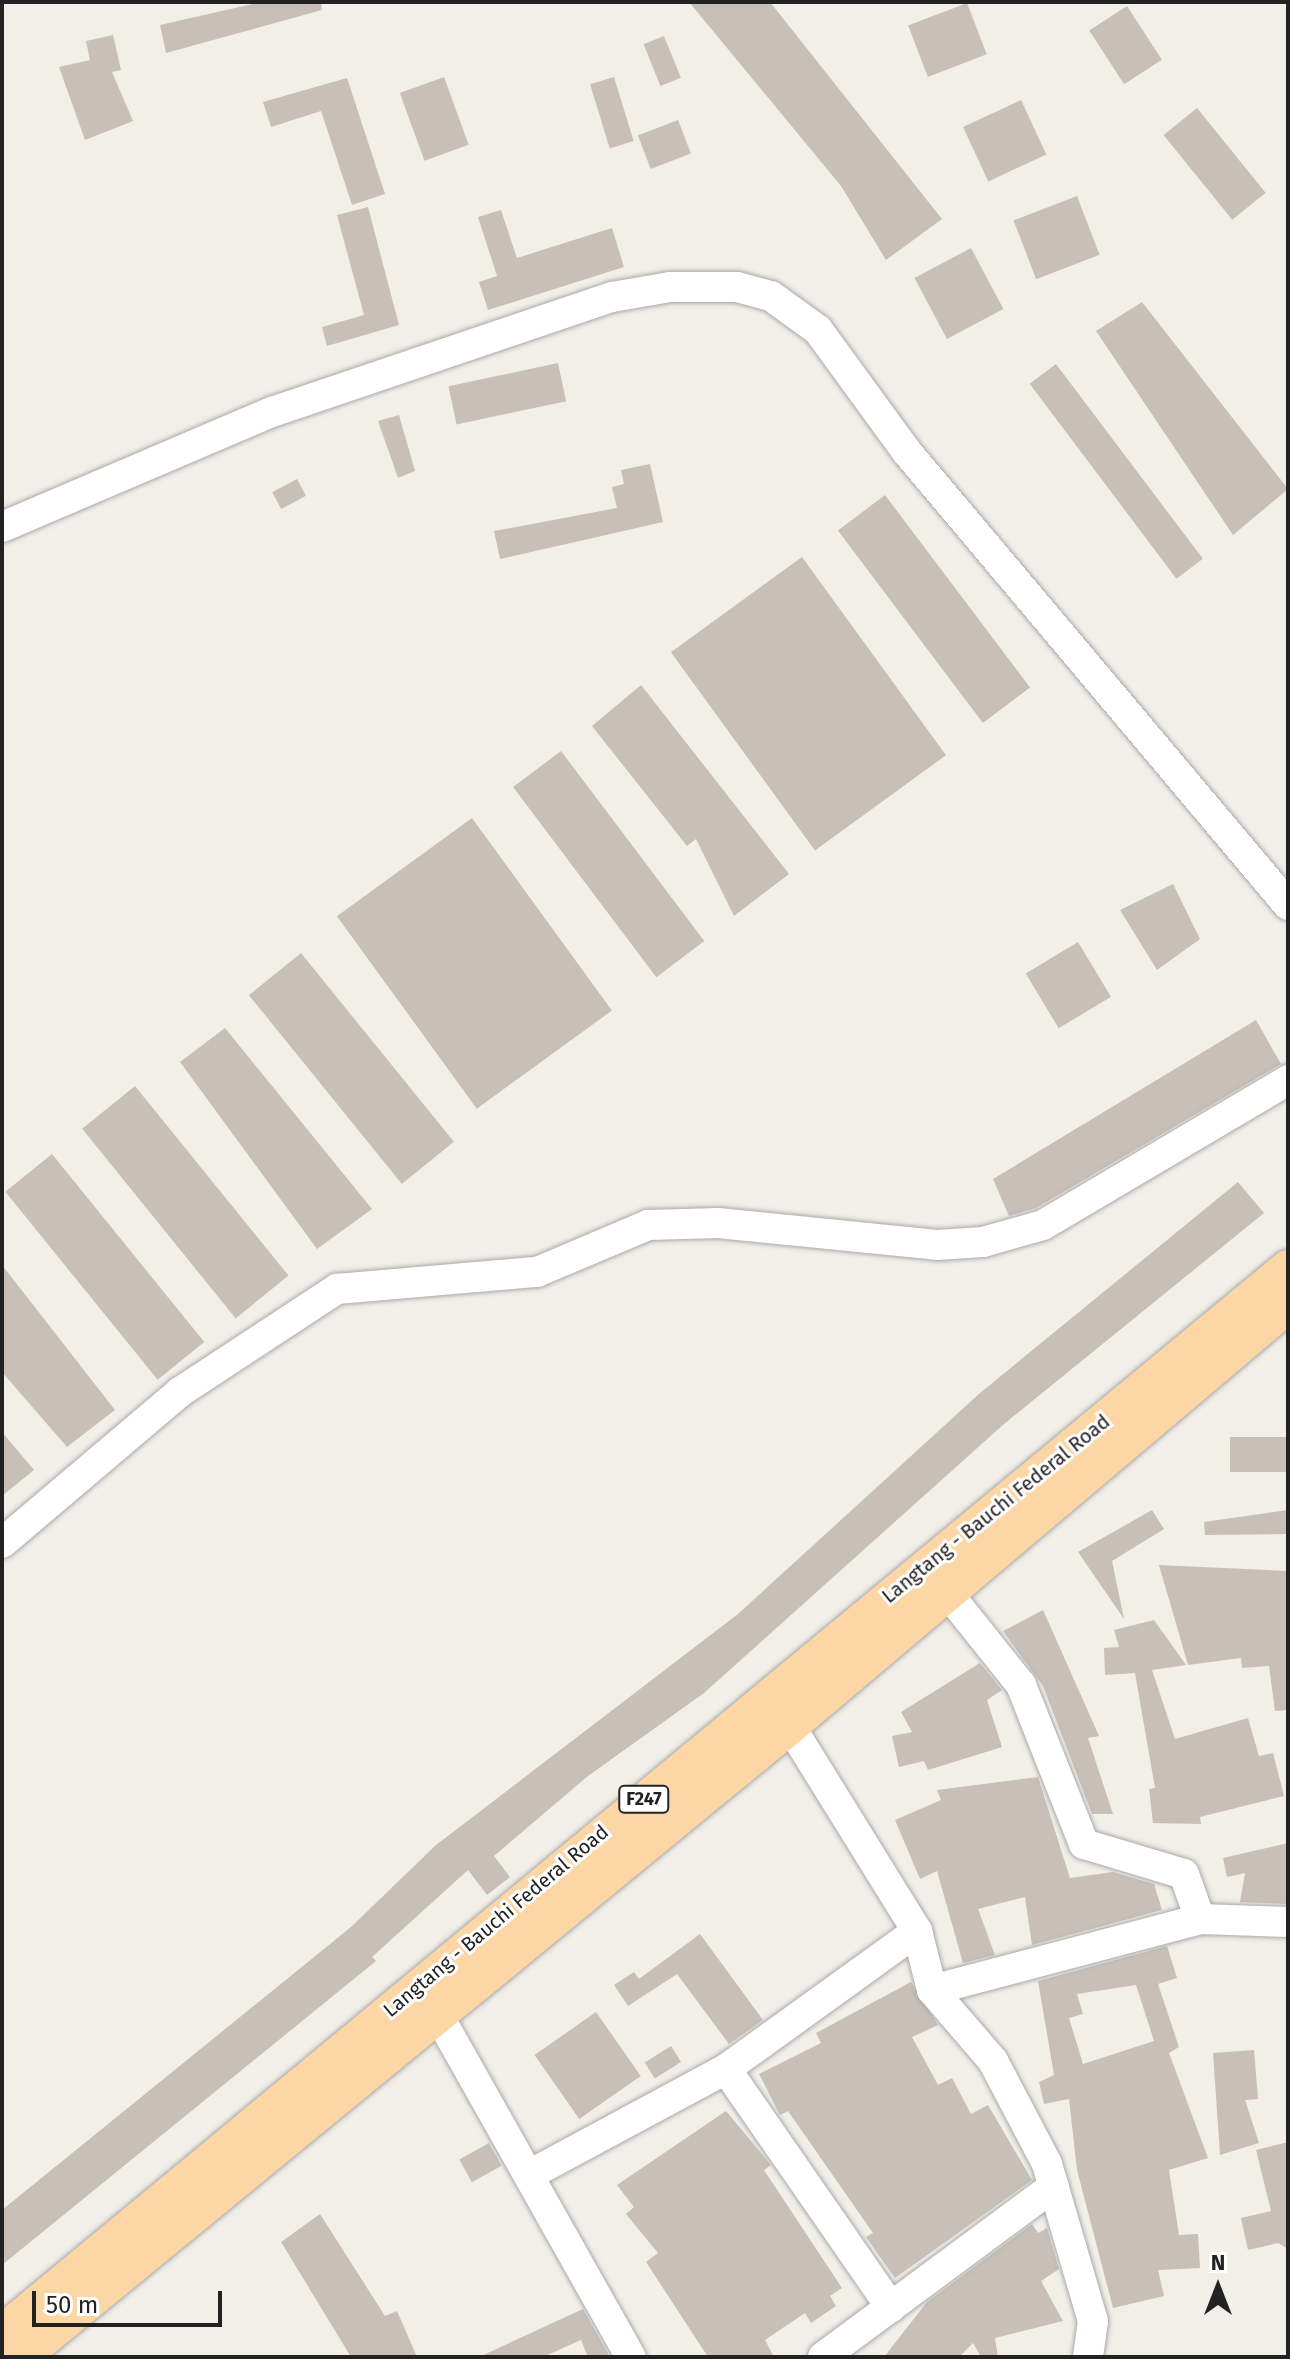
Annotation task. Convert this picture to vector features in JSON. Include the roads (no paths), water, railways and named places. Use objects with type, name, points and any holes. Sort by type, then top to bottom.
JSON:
[{"type":"main road","name":"Langtang - Bauchi Federal Road","points":[[2,2333],[1288,1268]]},
{"type":"main road","name":"F247","points":[[21,2357],[790,1726],[1288,1305]]},
{"type":"street","points":[[2,527],[272,412],[612,297],[670,287],[737,287],[771,296],[818,330],[907,452],[1288,905]]},
{"type":"street","points":[[2,1543],[180,1392],[337,1289],[537,1272],[648,1225],[718,1223],[937,1245],[983,1242],[1043,1225],[1288,1080]]},
{"type":"street","points":[[946,1591],[1021,1685],[1084,1844],[1184,1874],[1200,1919]]},
{"type":"street","points":[[790,1726],[917,1931],[932,1990],[993,2061],[1054,2186],[1093,2321],[1088,2357]]},
{"type":"street","points":[[932,1990],[1200,1919],[1288,1922]]},
{"type":"street","points":[[529,2175],[726,2069],[917,1931]]},
{"type":"street","points":[[438,2015],[631,2357]]},
{"type":"street","points":[[726,2069],[891,2307]]},
{"type":"street","points":[[823,2357],[1054,2186]]}]
